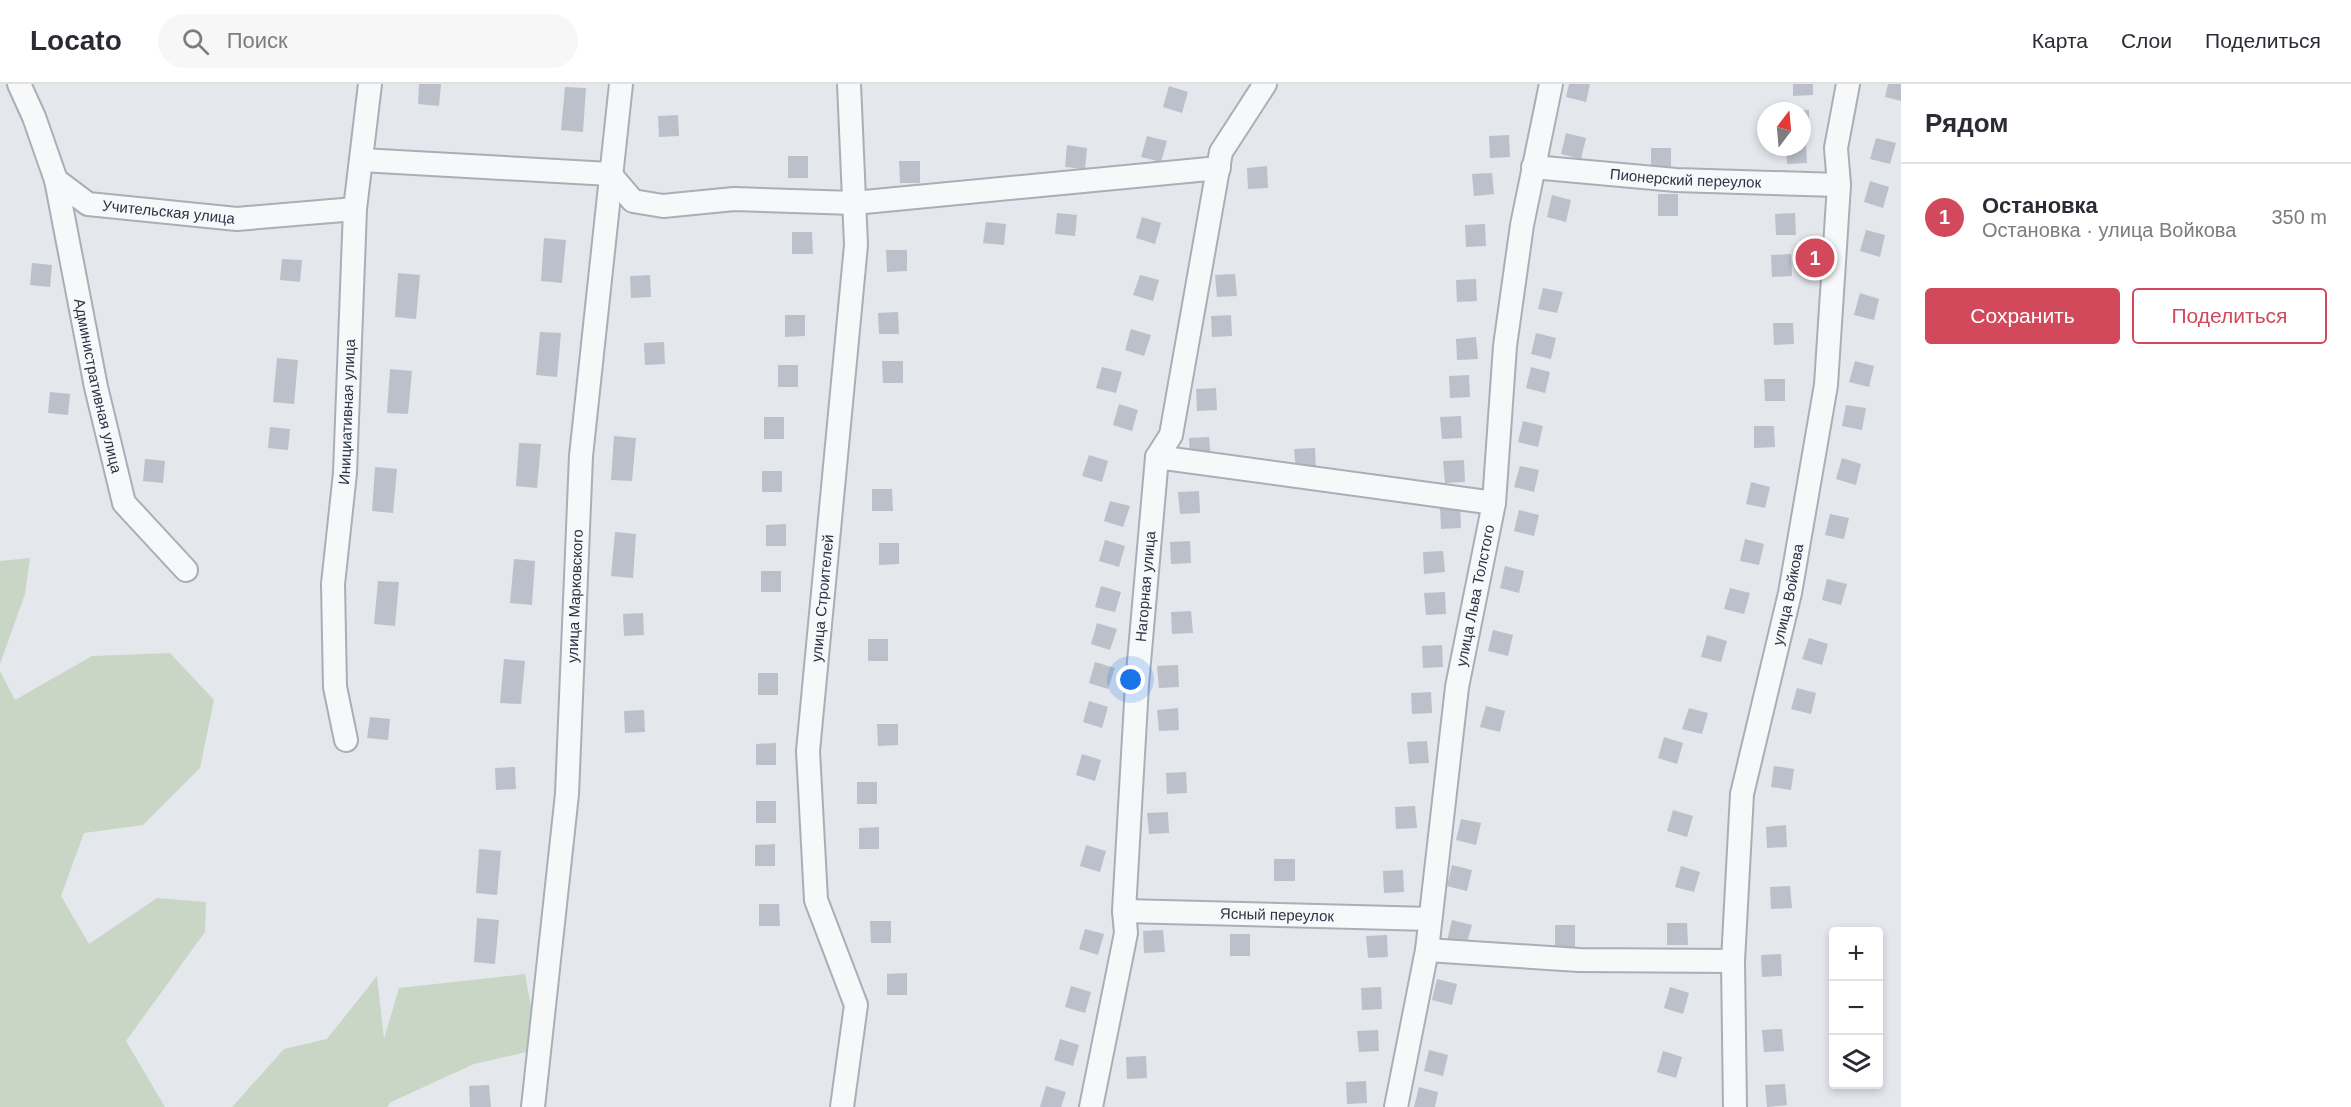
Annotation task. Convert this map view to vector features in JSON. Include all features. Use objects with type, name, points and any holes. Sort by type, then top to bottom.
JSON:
[{"type":"street","points":[[19,84],[34,117],[56,180]]},
{"type":"street","name":"Инициативная улица","points":[[346,740],[335,687],[333,584],[345,473],[355,209],[370,84]]},
{"type":"street","name":"улица Марковского","points":[[533,1107],[567,794],[581,456],[621,84]]},
{"type":"street","name":"улица Строителей","points":[[842,1107],[856,1005],[816,900],[808,751],[856,245],[849,84]]},
{"type":"street","name":"Нагорная улица","points":[[1091,1107],[1126,933],[1124,911],[1137,685],[1157,457],[1171,435],[1221,152],[1265,84]]},
{"type":"street","name":"улица Льва Толстого","points":[[1396,1107],[1427,951],[1456,687],[1494,503],[1505,346],[1522,225],[1551,84]]},
{"type":"street","name":"улица Войкова","points":[[1735,1107],[1733,961],[1742,794],[1790,593],[1826,385],[1839,184],[1836,148],[1848,84]]},
{"type":"street","points":[[361,160],[610,174],[633,201],[663,206],[734,199],[854,203],[1219,168]]},
{"type":"street","name":"Пионерский переулок","points":[[1533,167],[1676,180],[1839,184]]},
{"type":"street","name":"Учительская улица","points":[[56,180],[88,204],[237,219],[355,209]]},
{"type":"street","name":"Административная улица","points":[[56,180],[96,387],[124,503],[186,570]]},
{"type":"street","points":[[1157,457],[1494,503]]},
{"type":"street","name":"Ясный переулок","points":[[1124,911],[1430,919]]},
{"type":"street","points":[[1427,951],[1579,960],[1733,961]]},
{"type":"green space","points":[[30,558],[25,594],[0,664],[0,561]]},
{"type":"green space","points":[[170,653],[214,700],[200,768],[143,825],[84,833],[61,896],[89,944],[157,898],[206,902],[205,932],[126,1041],[165,1107],[0,1107],[0,671],[15,700],[92,656]]},
{"type":"green space","points":[[525,974],[539,1049],[474,1064],[391,1102],[387,1107],[232,1107],[284,1049],[327,1039],[377,976],[384,1039],[399,988]]},
{"type":"building","points":[[419,84],[441,84],[439,106],[418,104]]},
{"type":"building","points":[[1569,84],[1590,84],[1586,102],[1566,97]]},
{"type":"building","points":[[1793,84],[1813,84],[1813,95],[1793,96]]},
{"type":"building","points":[[1888,84],[1901,84],[1901,101],[1885,97]]},
{"type":"building","points":[[1169,86],[1188,92],[1182,113],[1163,107]]},
{"type":"building","points":[[565,87],[586,88],[583,132],[561,130]]},
{"type":"building","points":[[678,115],[679,136],[659,137],[658,116]]},
{"type":"building","points":[[1566,133],[1586,138],[1581,159],[1561,154]]},
{"type":"building","points":[[1509,135],[1510,157],[1490,158],[1489,136]]},
{"type":"building","points":[[1147,136],[1167,141],[1161,162],[1141,157]]},
{"type":"building","points":[[1876,138],[1896,143],[1890,164],[1870,159]]},
{"type":"building","points":[[1067,145],[1087,148],[1085,169],[1065,167]]},
{"type":"building","points":[[1651,148],[1671,148],[1671,170],[1651,170]]},
{"type":"building","points":[[788,156],[808,156],[808,178],[788,178]]},
{"type":"building","points":[[1787,156],[1807,156],[1807,163],[1787,164]]},
{"type":"building","points":[[899,161],[920,161],[920,183],[900,183]]},
{"type":"building","points":[[1267,166],[1268,188],[1248,189],[1247,168]]},
{"type":"building","points":[[1492,173],[1494,194],[1474,196],[1472,174]]},
{"type":"building","points":[[1870,181],[1889,187],[1883,208],[1864,202]]},
{"type":"building","points":[[1658,194],[1678,194],[1678,216],[1658,216]]},
{"type":"building","points":[[1552,195],[1571,200],[1566,222],[1547,217]]},
{"type":"building","points":[[1057,213],[1077,215],[1075,236],[1055,234]]},
{"type":"building","points":[[1795,213],[1796,235],[1776,235],[1775,214]]},
{"type":"building","points":[[1142,217],[1161,223],[1155,244],[1136,238]]},
{"type":"building","points":[[986,222],[1006,224],[1004,245],[983,243]]},
{"type":"building","points":[[1485,224],[1486,246],[1466,247],[1465,225]]},
{"type":"building","points":[[1866,230],[1885,235],[1880,257],[1860,251]]},
{"type":"building","points":[[792,232],[812,232],[813,254],[792,254]]},
{"type":"building","points":[[544,238],[566,240],[562,283],[541,281]]},
{"type":"building","points":[[886,250],[907,250],[907,271],[887,272]]},
{"type":"building","points":[[1791,254],[1792,276],[1772,277],[1771,255]]},
{"type":"building","points":[[282,259],[302,260],[300,282],[280,280]]},
{"type":"building","points":[[32,263],[52,265],[50,287],[30,285]]},
{"type":"building","points":[[398,273],[420,275],[416,319],[395,317]]},
{"type":"building","points":[[1235,274],[1237,296],[1217,297],[1215,275]]},
{"type":"building","points":[[650,275],[651,297],[631,298],[630,276]]},
{"type":"building","points":[[1140,275],[1159,280],[1153,301],[1133,295]]},
{"type":"building","points":[[1476,279],[1477,301],[1457,302],[1456,280]]},
{"type":"building","points":[[1543,288],[1563,292],[1557,313],[1538,309]]},
{"type":"building","points":[[1860,293],[1879,299],[1874,320],[1854,315]]},
{"type":"building","points":[[898,312],[899,334],[879,334],[878,313]]},
{"type":"building","points":[[785,315],[805,315],[805,336],[785,337]]},
{"type":"building","points":[[1231,315],[1232,336],[1212,337],[1211,316]]},
{"type":"building","points":[[1773,323],[1793,323],[1794,344],[1774,345]]},
{"type":"building","points":[[1131,329],[1151,335],[1144,356],[1125,350]]},
{"type":"building","points":[[540,332],[561,333],[557,377],[536,375]]},
{"type":"building","points":[[1536,333],[1556,338],[1551,359],[1531,354]]},
{"type":"building","points":[[1476,337],[1478,359],[1457,360],[1456,339]]},
{"type":"building","points":[[664,342],[665,364],[645,365],[644,343]]},
{"type":"building","points":[[277,358],[298,360],[294,404],[273,402]]},
{"type":"building","points":[[882,361],[903,361],[903,383],[883,383]]},
{"type":"building","points":[[1855,361],[1874,366],[1869,387],[1849,382]]},
{"type":"building","points":[[778,365],[798,365],[798,387],[778,387]]},
{"type":"building","points":[[1102,367],[1122,372],[1116,393],[1096,388]]},
{"type":"building","points":[[1531,367],[1550,372],[1545,393],[1526,388]]},
{"type":"building","points":[[390,369],[412,371],[408,414],[387,413]]},
{"type":"building","points":[[1469,375],[1470,397],[1450,398],[1449,376]]},
{"type":"building","points":[[1764,379],[1785,379],[1785,401],[1765,401]]},
{"type":"building","points":[[1216,388],[1217,410],[1197,411],[1196,389]]},
{"type":"building","points":[[50,392],[70,394],[68,415],[48,413]]},
{"type":"building","points":[[1119,404],[1138,410],[1132,431],[1113,425]]},
{"type":"building","points":[[1846,405],[1866,408],[1862,430],[1842,426]]},
{"type":"building","points":[[1461,416],[1462,438],[1442,439],[1440,417]]},
{"type":"building","points":[[764,417],[784,417],[784,439],[764,439]]},
{"type":"building","points":[[1523,421],[1543,426],[1538,447],[1518,442]]},
{"type":"building","points":[[1754,426],[1774,426],[1775,447],[1754,448]]},
{"type":"building","points":[[270,427],[290,429],[288,450],[268,448]]},
{"type":"building","points":[[614,436],[636,438],[632,481],[611,480]]},
{"type":"building","points":[[1209,437],[1211,458],[1190,460],[1189,438]]},
{"type":"building","points":[[519,443],[541,444],[537,488],[516,486]]},
{"type":"building","points":[[1315,448],[1316,470],[1296,471],[1294,449]]},
{"type":"building","points":[[1089,455],[1108,461],[1102,482],[1082,476]]},
{"type":"building","points":[[1842,458],[1861,464],[1856,485],[1836,479]]},
{"type":"building","points":[[145,459],[165,461],[163,483],[143,481]]},
{"type":"building","points":[[1464,460],[1465,482],[1445,483],[1443,461]]},
{"type":"building","points":[[1520,466],[1539,470],[1534,492],[1514,487]]},
{"type":"building","points":[[375,467],[397,469],[393,513],[372,511]]},
{"type":"building","points":[[762,471],[782,471],[782,492],[762,492]]},
{"type":"building","points":[[1751,482],[1770,487],[1765,508],[1746,504]]},
{"type":"building","points":[[872,489],[892,489],[893,511],[872,511]]},
{"type":"building","points":[[1199,491],[1200,513],[1180,514],[1178,492]]},
{"type":"building","points":[[1110,501],[1130,506],[1123,527],[1104,521]]},
{"type":"building","points":[[1460,506],[1461,528],[1441,529],[1440,507]]},
{"type":"building","points":[[1519,510],[1539,515],[1534,536],[1514,531]]},
{"type":"building","points":[[1830,514],[1849,518],[1844,539],[1825,535]]},
{"type":"building","points":[[786,524],[786,546],[766,546],[766,525]]},
{"type":"building","points":[[615,532],[636,534],[633,578],[611,576]]},
{"type":"building","points":[[1745,539],[1764,544],[1759,565],[1740,561]]},
{"type":"building","points":[[1105,540],[1125,546],[1119,567],[1099,561]]},
{"type":"building","points":[[1190,541],[1191,563],[1171,564],[1170,542]]},
{"type":"building","points":[[879,543],[899,543],[899,564],[879,565]]},
{"type":"building","points":[[1443,551],[1445,572],[1424,574],[1423,552]]},
{"type":"building","points":[[514,559],[535,561],[532,605],[510,603]]},
{"type":"building","points":[[1505,566],[1524,571],[1519,593],[1500,588]]},
{"type":"building","points":[[761,571],[781,571],[781,592],[761,592]]},
{"type":"building","points":[[1827,579],[1847,584],[1841,605],[1822,600]]},
{"type":"building","points":[[378,581],[399,582],[395,626],[374,624]]},
{"type":"building","points":[[1101,586],[1121,592],[1115,612],[1095,607]]},
{"type":"building","points":[[1730,588],[1750,593],[1744,614],[1724,609]]},
{"type":"building","points":[[1445,592],[1446,614],[1426,615],[1424,593]]},
{"type":"building","points":[[1191,611],[1193,633],[1172,634],[1171,612]]},
{"type":"building","points":[[643,613],[644,635],[624,636],[623,614]]},
{"type":"building","points":[[1097,623],[1117,629],[1110,650],[1091,644]]},
{"type":"building","points":[[1493,630],[1513,635],[1508,656],[1488,651]]},
{"type":"building","points":[[1707,635],[1727,641],[1721,662],[1701,657]]},
{"type":"building","points":[[1809,638],[1828,644],[1822,665],[1802,659]]},
{"type":"building","points":[[868,639],[888,639],[888,661],[868,661]]},
{"type":"building","points":[[1442,645],[1443,667],[1423,668],[1422,646]]},
{"type":"building","points":[[504,659],[525,661],[521,704],[500,703]]},
{"type":"building","points":[[1095,662],[1115,668],[1108,689],[1089,683]]},
{"type":"building","points":[[1178,665],[1179,687],[1159,688],[1157,666]]},
{"type":"building","points":[[758,673],[778,673],[778,695],[758,695]]},
{"type":"building","points":[[1797,688],[1816,693],[1811,714],[1791,709]]},
{"type":"building","points":[[1431,692],[1432,713],[1412,714],[1411,693]]},
{"type":"building","points":[[1089,701],[1108,707],[1102,728],[1083,722]]},
{"type":"building","points":[[1486,706],[1505,711],[1500,732],[1480,727]]},
{"type":"building","points":[[1178,708],[1179,730],[1159,731],[1157,710]]},
{"type":"building","points":[[1689,708],[1708,713],[1702,734],[1682,729]]},
{"type":"building","points":[[644,710],[645,732],[625,733],[624,711]]},
{"type":"building","points":[[370,717],[390,719],[388,740],[367,738]]},
{"type":"building","points":[[877,724],[898,724],[898,745],[878,746]]},
{"type":"building","points":[[1664,737],[1683,743],[1677,764],[1658,758]]},
{"type":"building","points":[[1427,741],[1429,763],[1409,764],[1407,742]]},
{"type":"building","points":[[776,743],[776,765],[756,765],[756,744]]},
{"type":"building","points":[[1082,754],[1101,760],[1095,781],[1076,775]]},
{"type":"building","points":[[1774,766],[1794,769],[1791,790],[1771,787]]},
{"type":"building","points":[[515,767],[516,789],[496,790],[495,768]]},
{"type":"building","points":[[1186,772],[1187,793],[1167,794],[1166,773]]},
{"type":"building","points":[[857,782],[877,782],[877,804],[857,804]]},
{"type":"building","points":[[756,801],[776,801],[776,823],[756,823]]},
{"type":"building","points":[[1415,806],[1417,828],[1396,829],[1395,807]]},
{"type":"building","points":[[1673,810],[1693,816],[1687,837],[1667,831]]},
{"type":"building","points":[[1168,812],[1169,833],[1149,834],[1147,813]]},
{"type":"building","points":[[1461,819],[1481,823],[1476,845],[1456,840]]},
{"type":"building","points":[[1786,825],[1787,847],[1767,848],[1766,827]]},
{"type":"building","points":[[879,827],[879,849],[859,849],[859,828]]},
{"type":"building","points":[[775,844],[775,866],[755,866],[755,845]]},
{"type":"building","points":[[1086,845],[1106,851],[1100,872],[1080,866]]},
{"type":"building","points":[[479,849],[501,851],[497,895],[476,893]]},
{"type":"building","points":[[1274,859],[1295,859],[1295,881],[1274,881]]},
{"type":"building","points":[[1452,865],[1472,870],[1467,891],[1447,886]]},
{"type":"building","points":[[1681,866],[1700,872],[1694,892],[1675,887]]},
{"type":"building","points":[[1403,870],[1404,892],[1384,893],[1383,871]]},
{"type":"building","points":[[1790,886],[1792,908],[1771,909],[1770,887]]},
{"type":"building","points":[[759,904],[779,904],[780,926],[759,926]]},
{"type":"building","points":[[477,918],[499,920],[495,964],[474,962]]},
{"type":"building","points":[[1452,920],[1472,925],[1466,946],[1447,941]]},
{"type":"building","points":[[870,921],[891,921],[891,943],[871,943]]},
{"type":"building","points":[[1667,923],[1687,923],[1688,945],[1667,945]]},
{"type":"building","points":[[1555,925],[1575,925],[1575,947],[1555,947]]},
{"type":"building","points":[[1085,929],[1104,934],[1098,955],[1079,949]]},
{"type":"building","points":[[1163,930],[1165,952],[1144,953],[1143,931]]},
{"type":"building","points":[[1230,934],[1250,934],[1250,956],[1230,956]]},
{"type":"building","points":[[1387,935],[1388,957],[1368,958],[1366,936]]},
{"type":"building","points":[[1781,954],[1782,976],[1762,977],[1761,955]]},
{"type":"building","points":[[907,973],[907,995],[887,995],[887,974]]},
{"type":"building","points":[[1437,979],[1457,984],[1452,1005],[1432,1000]]},
{"type":"building","points":[[1071,986],[1091,992],[1085,1013],[1065,1007]]},
{"type":"building","points":[[1381,987],[1382,1009],[1362,1010],[1361,988]]},
{"type":"building","points":[[1670,987],[1689,993],[1683,1014],[1664,1008]]},
{"type":"building","points":[[1782,1029],[1784,1051],[1764,1052],[1762,1030]]},
{"type":"building","points":[[1378,1030],[1379,1051],[1359,1052],[1357,1031]]},
{"type":"building","points":[[1060,1039],[1079,1045],[1073,1066],[1054,1060]]},
{"type":"building","points":[[1429,1050],[1448,1055],[1443,1076],[1424,1071]]},
{"type":"building","points":[[1663,1051],[1682,1057],[1676,1078],[1657,1072]]},
{"type":"building","points":[[1146,1056],[1147,1078],[1127,1079],[1126,1057]]},
{"type":"building","points":[[1366,1081],[1367,1103],[1347,1104],[1346,1082]]},
{"type":"building","points":[[1785,1084],[1787,1105],[1767,1107],[1765,1085]]},
{"type":"building","points":[[489,1085],[491,1107],[470,1107],[469,1086]]},
{"type":"building","points":[[1046,1086],[1066,1092],[1061,1107],[1040,1107]]},
{"type":"building","points":[[1419,1087],[1438,1092],[1435,1107],[1414,1107]]},
{"type":"place","name":"Остановка","points":[[1815,258]]}]
